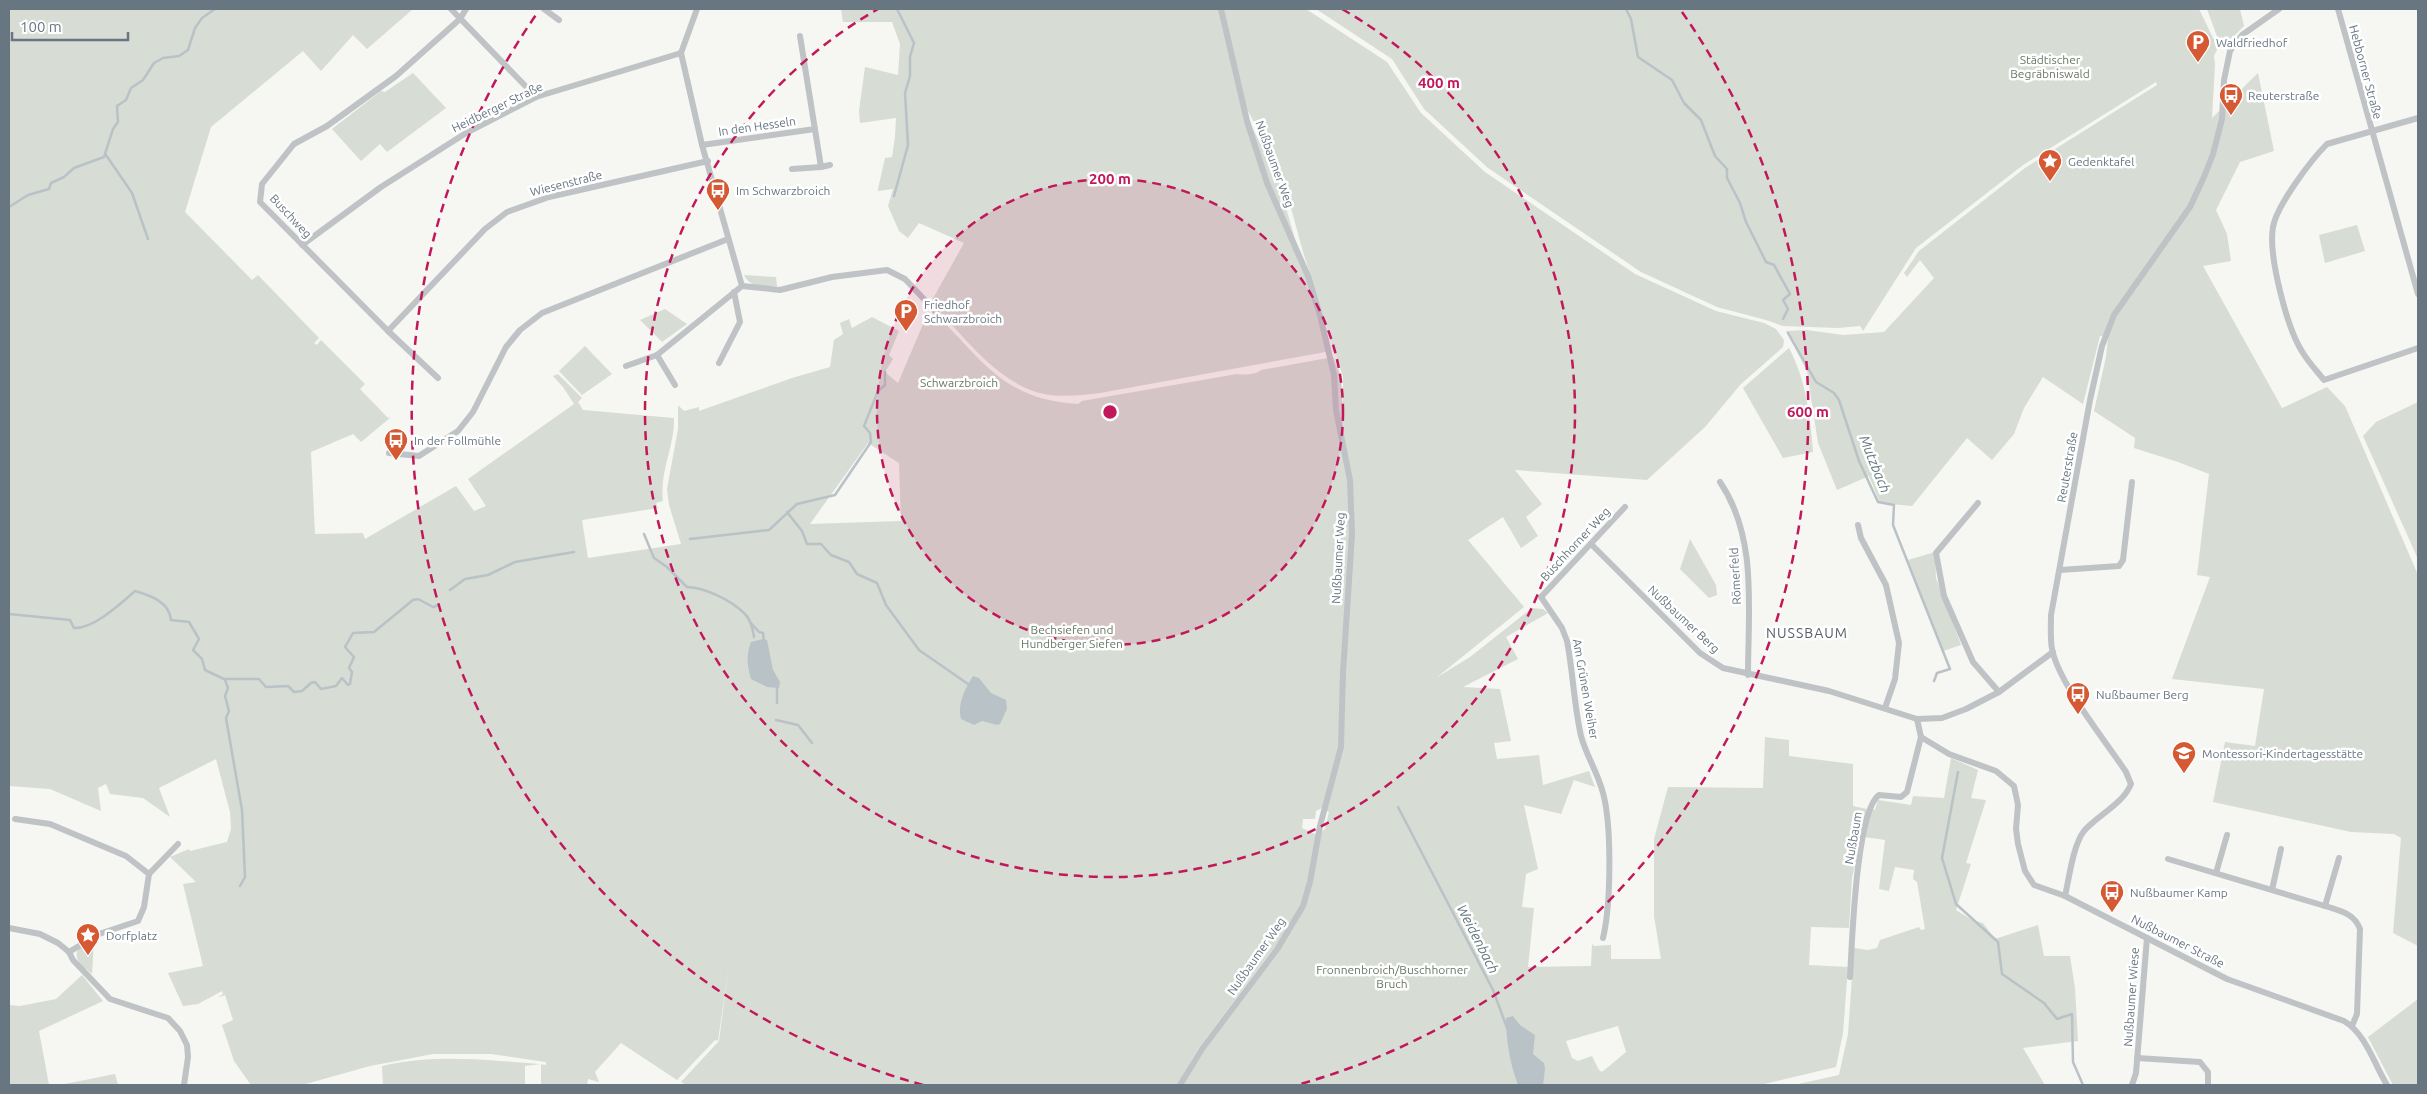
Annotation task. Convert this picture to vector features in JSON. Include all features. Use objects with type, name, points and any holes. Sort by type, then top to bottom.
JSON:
[{"type":"street","points":[[451,9],[536,97]]},
{"type":"street","points":[[460,19],[466,9]]},
{"type":"street","points":[[544,9],[559,20]]},
{"type":"street","points":[[697,9],[681,53],[702,145],[742,286]]},
{"type":"street","name":"Nußbaumer Weg","points":[[1180,1085],[1202,1049],[1278,948],[1302,906],[1310,882],[1320,826],[1341,747],[1343,672],[1352,534],[1350,480],[1334,397],[1334,375],[1320,315],[1308,276],[1267,183],[1250,130],[1221,9]]},
{"type":"street","name":"Reuterstraße","points":[[2065,896],[2078,844],[2084,832],[2124,796],[2131,784],[2122,766],[2061,673],[2052,652],[2050,635],[2051,615],[2090,400],[2102,346],[2114,315],[2190,207],[2204,177],[2214,154],[2222,118],[2226,63],[2230,52],[2242,36],[2278,9]]},
{"type":"street","name":"Hebborner Straße","points":[[2338,9],[2370,130],[2327,144],[2317,154],[2278,210],[2271,241],[2284,307],[2302,352],[2324,380],[2418,348]]},
{"type":"street","name":"Buschweg","points":[[438,378],[388,331],[260,202],[262,184],[294,144],[327,126],[396,76],[460,19]]},
{"type":"street","name":"In den Hesseln","points":[[800,36],[821,166]]},
{"type":"street","name":"Heidberger Straße","points":[[302,245],[403,172],[466,133],[536,97],[681,53]]},
{"type":"street","points":[[2418,118],[2370,130],[2418,294]]},
{"type":"street","name":"In den Hesseln","points":[[702,145],[815,129]]},
{"type":"street","name":"Wiesenstraße","points":[[388,331],[485,229],[507,212],[549,197],[708,161]]},
{"type":"street","points":[[792,169],[830,165]]},
{"type":"street","points":[[389,453],[419,456],[458,431],[474,412],[506,347],[520,330],[542,313],[728,239]]},
{"type":"street","points":[[626,366],[657,355],[742,286],[780,290],[832,277],[887,270],[905,279],[938,313]]},
{"type":"street","points":[[719,363],[740,322],[734,292]]},
{"type":"street","points":[[657,355],[675,385]]},
{"type":"street","name":"Römerfeld","points":[[1720,482],[1730,497],[1740,519],[1745,542],[1748,564],[1748,675]]},
{"type":"street","points":[[2060,570],[2119,566],[2123,560],[2132,482]]},
{"type":"street","points":[[1978,503],[1936,553],[1944,596],[1973,662],[1999,692]]},
{"type":"street","name":"Buschhorner Weg","points":[[1542,597],[1625,507]]},
{"type":"street","points":[[1858,525],[1860,538],[1886,585],[1900,643],[1895,679],[1885,708]]},
{"type":"street","name":"Nußbaumer Berg","points":[[1591,544],[1700,653],[1723,668],[1748,675],[1804,685],[1917,719],[1942,718],[1966,709],[1999,692],[2052,652]]},
{"type":"street","name":"Am Grünen Weiher","points":[[1542,597],[1562,628],[1567,641],[1582,738],[1603,792],[1607,811],[1608,884],[1606,925],[1603,938]]},
{"type":"street","points":[[1917,719],[1921,737]]},
{"type":"street","name":"Nußbaumer Straße","points":[[1921,737],[1949,754],[1996,771],[2010,781],[2018,797],[2017,836],[2028,877],[2040,888],[2065,896],[2227,978],[2334,1017],[2352,1026]]},
{"type":"street","name":"Nußbaum","points":[[1850,977],[1860,853],[1870,806],[1879,795],[1901,797],[1907,792],[1921,737]]},
{"type":"street","points":[[15,819],[50,824],[126,856],[149,874]]},
{"type":"street","points":[[2216,873],[2227,835]]},
{"type":"street","points":[[69,952],[99,934],[138,921],[144,907],[149,874],[178,844]]},
{"type":"street","points":[[2272,890],[2281,849]]},
{"type":"street","points":[[2325,906],[2339,858]]},
{"type":"street","points":[[2168,859],[2325,906],[2350,915],[2357,920],[2360,929],[2357,1014],[2352,1026],[2368,1050],[2387,1085]]},
{"type":"street","points":[[9,928],[44,935],[69,952],[73,960],[110,999],[164,1015],[178,1028],[188,1050],[184,1085]]},
{"type":"street","name":"Nußbaumer Wiese","points":[[2132,1085],[2136,1073],[2147,938]]},
{"type":"street","name":"Nußbaumer Wiese","points":[[2137,1058],[2200,1062],[2208,1072],[2208,1085]]},
{"type":"green space","points":[[9,9],[413,9],[367,49],[353,35],[321,71],[303,51],[211,127],[185,212],[252,280],[258,275],[319,338],[314,343],[317,345],[321,340],[365,384],[360,389],[388,418],[391,417],[361,442],[353,434],[311,452],[315,534],[363,533],[365,539],[456,486],[474,511],[486,506],[468,479],[574,404],[553,376],[558,374],[582,398],[578,402],[583,410],[674,418],[674,428],[663,480],[663,501],[656,503],[658,508],[582,520],[588,558],[681,544],[669,505],[667,489],[678,429],[678,405],[684,411],[699,407],[699,411],[792,378],[830,367],[834,340],[843,334],[840,323],[849,319],[852,328],[872,317],[899,331],[889,355],[893,359],[885,372],[898,383],[924,322],[929,318],[933,318],[943,321],[987,366],[1017,388],[1034,396],[1078,404],[1082,401],[1237,374],[1253,374],[1261,370],[1333,357],[1341,377],[1343,418],[1343,377],[1303,252],[1281,171],[1243,102],[1248,120],[1276,173],[1299,253],[1331,351],[1100,393],[1069,396],[1050,395],[1032,390],[1015,382],[999,371],[970,345],[931,302],[964,243],[919,223],[908,238],[899,231],[888,206],[893,189],[878,191],[885,158],[892,157],[896,118],[860,123],[859,111],[865,67],[898,75],[900,44],[892,22],[843,22],[841,9],[1306,9],[1387,62],[1421,113],[1485,172],[1635,274],[1716,311],[1764,323],[1776,329],[1784,340],[1783,347],[1741,384],[1705,427],[1647,480],[1515,470],[1542,504],[1526,517],[1538,536],[1521,548],[1503,517],[1468,540],[1524,607],[1436,678],[1470,657],[1532,608],[1543,609],[1548,613],[1506,637],[1518,659],[1463,687],[1500,689],[1511,741],[1494,743],[1497,759],[1539,755],[1543,785],[1589,771],[1595,787],[1574,780],[1561,814],[1524,805],[1538,869],[1526,874],[1522,907],[1534,908],[1528,967],[1591,966],[1592,944],[1594,946],[1611,945],[1611,959],[1661,959],[1654,916],[1654,839],[1668,787],[1763,788],[1765,737],[1789,740],[1789,756],[1853,764],[1853,806],[1867,809],[1852,878],[1849,928],[1811,927],[1809,965],[1848,967],[1843,1033],[1836,1067],[1760,1085],[1182,1085],[1202,1051],[1276,945],[1198,1049],[1177,1085],[686,1085],[681,1082],[719,1041],[729,965],[718,1041],[715,1040],[677,1080],[621,1043],[595,1072],[599,1082],[588,1079],[587,1085],[541,1085],[541,1064],[546,1065],[546,1062],[491,1054],[433,1054],[370,1066],[302,1085],[251,1085],[234,1061],[222,1025],[233,1020],[225,995],[218,998],[223,994],[222,991],[198,1004],[183,1006],[168,973],[203,966],[183,884],[196,882],[170,857],[189,849],[190,851],[227,842],[231,829],[230,812],[216,759],[159,788],[170,817],[143,798],[110,794],[106,784],[98,788],[101,811],[50,789],[9,786]],"holes":[[[868,443],[899,463],[901,521],[810,524]],[[1322,808],[1329,812],[1325,829],[1317,835],[1302,828],[1303,819],[1315,819],[1316,811]],[[1618,1026],[1626,1052],[1602,1072],[1592,1056],[1578,1061],[1572,1058],[1566,1041]]]},
{"type":"green space","name":"Städtischer Begräbniswald","points":[[1316,9],[2199,9],[2216,44],[2219,42],[2207,9],[2240,9],[2244,26],[2231,39],[2222,39],[2214,56],[2212,118],[2258,73],[2274,151],[2240,162],[2216,210],[2227,234],[2231,261],[2203,266],[2282,408],[2327,387],[2345,406],[2418,575],[2418,946],[2393,933],[2401,838],[2394,834],[2351,832],[2213,802],[2225,742],[2255,746],[2264,689],[2172,679],[2210,577],[2197,575],[2209,474],[2134,448],[2135,438],[2094,411],[2106,357],[2108,337],[2100,336],[2083,404],[2043,377],[2024,408],[2014,434],[1992,460],[1967,438],[1912,506],[1880,503],[1869,476],[1837,490],[1818,443],[1807,371],[1786,331],[1806,330],[1844,335],[1884,332],[1934,278],[1920,260],[1907,277],[1904,273],[1919,251],[2025,168],[2157,85],[2156,82],[2023,165],[1916,248],[1863,331],[1860,326],[1838,328],[1783,326],[1717,307],[1641,272],[1488,168],[1424,109],[1392,59]]},
{"type":"green space","points":[[413,73],[446,108],[387,152],[380,144],[361,161],[332,129],[381,91],[385,92]]},
{"type":"green space","points":[[2357,225],[2365,251],[2325,263],[2319,235]]},
{"type":"green space","points":[[744,275],[776,277],[777,286],[754,284]]},
{"type":"green space","points":[[665,309],[687,324],[662,342],[640,320]]},
{"type":"green space","points":[[585,346],[612,374],[582,395],[559,371]]},
{"type":"green space","points":[[1789,348],[1800,373],[1809,411],[1813,452],[1783,458],[1743,388]]},
{"type":"green space","points":[[2418,402],[2418,559],[2363,436],[2376,422]]},
{"type":"green space","points":[[1690,539],[1716,585],[1717,595],[1709,598],[1680,569]]},
{"type":"green space","points":[[1935,552],[1936,578],[1961,645],[1943,651],[1908,560]]},
{"type":"green space","points":[[1951,758],[1978,770],[1971,798],[1986,800],[1966,863],[1971,864],[1956,910],[1972,920],[1983,923],[1995,939],[2038,925],[2044,956],[2070,956],[2075,988],[2078,1041],[2023,1048],[2045,1085],[1794,1085],[1839,1075],[1848,1034],[1854,948],[1868,950],[1877,948],[1880,940],[1919,927],[1921,930],[1925,929],[1917,882],[1913,879],[1914,870],[1895,867],[1889,891],[1879,889],[1885,840],[1864,837],[1872,809],[1875,810],[1878,800],[1911,805],[1913,796],[1944,798]]},
{"type":"green space","points":[[94,940],[92,974],[80,963],[77,953],[78,949]]},
{"type":"green space","points":[[82,975],[103,1001],[39,1031],[49,1085],[9,1085],[9,1005],[20,1006],[56,999]]},
{"type":"green space","points":[[2418,999],[2418,1085],[2393,1085],[2368,1037]]},
{"type":"green space","points":[[455,1059],[539,1064],[525,1066],[525,1085],[383,1085],[382,1066],[398,1063]]},
{"type":"green space","points":[[115,1074],[118,1085],[60,1085]]},
{"type":"shaded area","points":[[767,640],[773,670],[780,682],[779,688],[767,687],[751,679],[748,660],[749,647],[751,642]]},
{"type":"shaded area","points":[[973,676],[979,678],[991,693],[1006,700],[1007,709],[1000,724],[982,721],[974,725],[961,719],[961,702]]},
{"type":"shaded area","points":[[1513,1016],[1520,1025],[1535,1035],[1533,1054],[1544,1063],[1543,1085],[1518,1085],[1507,1036],[1506,1018]]},
{"type":"waterway","points":[[9,207],[28,195],[49,189],[51,183],[64,177],[74,168],[104,157],[113,129],[118,122],[117,106],[126,100],[131,88],[143,80],[154,63],[163,58],[179,56],[188,50],[195,28],[202,18],[215,9]]},
{"type":"waterway","points":[[894,196],[908,145],[905,93],[910,76],[910,57],[914,43],[897,9]]},
{"type":"waterway","name":"Mutzbach","points":[[1626,9],[1631,19],[1638,57],[1672,80],[1684,103],[1701,120],[1715,156],[1727,169],[1727,178],[1766,262],[1774,265],[1790,294],[1783,300],[1788,309],[1783,319]]},
{"type":"waterway","points":[[106,155],[132,193],[148,239]]},
{"type":"waterway","name":"Mutzbach","points":[[1788,333],[1816,382],[1834,393],[1839,400],[1859,461],[1878,502],[1894,505],[1893,525],[1950,669],[1937,673],[1934,681]]},
{"type":"waterway","points":[[690,539],[769,530],[797,504],[835,495],[871,442],[870,433],[864,426],[878,391],[885,385],[885,372]]},
{"type":"waterway","points":[[787,512],[802,531],[807,544],[821,544],[831,555],[849,562],[857,574],[877,583],[886,605],[919,650],[968,684]]},
{"type":"waterway","points":[[644,534],[654,558],[667,567],[687,587],[710,592],[739,609],[748,619],[754,637]]},
{"type":"waterway","points":[[450,590],[465,579],[488,575],[515,562],[574,552]]},
{"type":"waterway","points":[[9,614],[70,620],[74,628],[82,627],[107,614],[135,591],[148,595],[163,604],[170,614],[171,620],[189,622],[199,639],[193,650],[202,659],[205,670],[224,679],[259,679],[266,687],[288,686],[294,692],[302,691],[315,682],[321,689],[336,686],[342,678],[348,685],[350,684],[352,672],[349,668],[354,657],[345,647],[353,633],[374,632],[413,600],[418,599],[433,607],[439,605]]},
{"type":"waterway","points":[[750,622],[759,632],[763,633],[764,642]]},
{"type":"waterway","points":[[225,680],[228,688],[225,696],[229,711],[226,718],[242,810],[245,877],[240,886]]},
{"type":"waterway","points":[[777,688],[777,703]]},
{"type":"waterway","points":[[776,720],[798,725],[812,743]]},
{"type":"waterway","name":"Mutzbach","points":[[1958,772],[1942,858],[1956,904],[1998,942],[2002,974],[2044,1003],[2057,1019],[2072,1014],[2073,1062],[2083,1085]]},
{"type":"waterway","name":"Weidenbach","points":[[1398,807],[1493,990],[1507,1028]]},
{"type":"place","name":"Waldfriedhof","points":[[2198,63]]},
{"type":"place","name":"Reuterstraße","points":[[2231,116]]},
{"type":"place","name":"Gedenktafel","points":[[2050,182]]},
{"type":"place","name":"Im Schwarzbroich","points":[[718,211]]},
{"type":"place","name":"Friedhof Schwarzbroich","points":[[906,332]]},
{"type":"place","name":"In der Follmühle","points":[[396,461]]},
{"type":"place","name":"Nußbaumer Berg","points":[[2078,715]]},
{"type":"place","name":"Montessori-Kindertagesstätte","points":[[2184,774]]},
{"type":"place","name":"Nußbaumer Kamp","points":[[2112,913]]},
{"type":"place","name":"Dorfplatz","points":[[88,956]]},
{"type":"district","name":"NUSSBAUM","points":[[1807,633]]},
{"type":"park label","name":"Schwarzbroich","points":[[959,382]]},
{"type":"park label","name":"Bechsiefen und Hundberger Siefen","points":[[1072,636]]},
{"type":"park label","name":"Fronnenbroich/Buschhorner Bruch","points":[[1392,976]]}]
